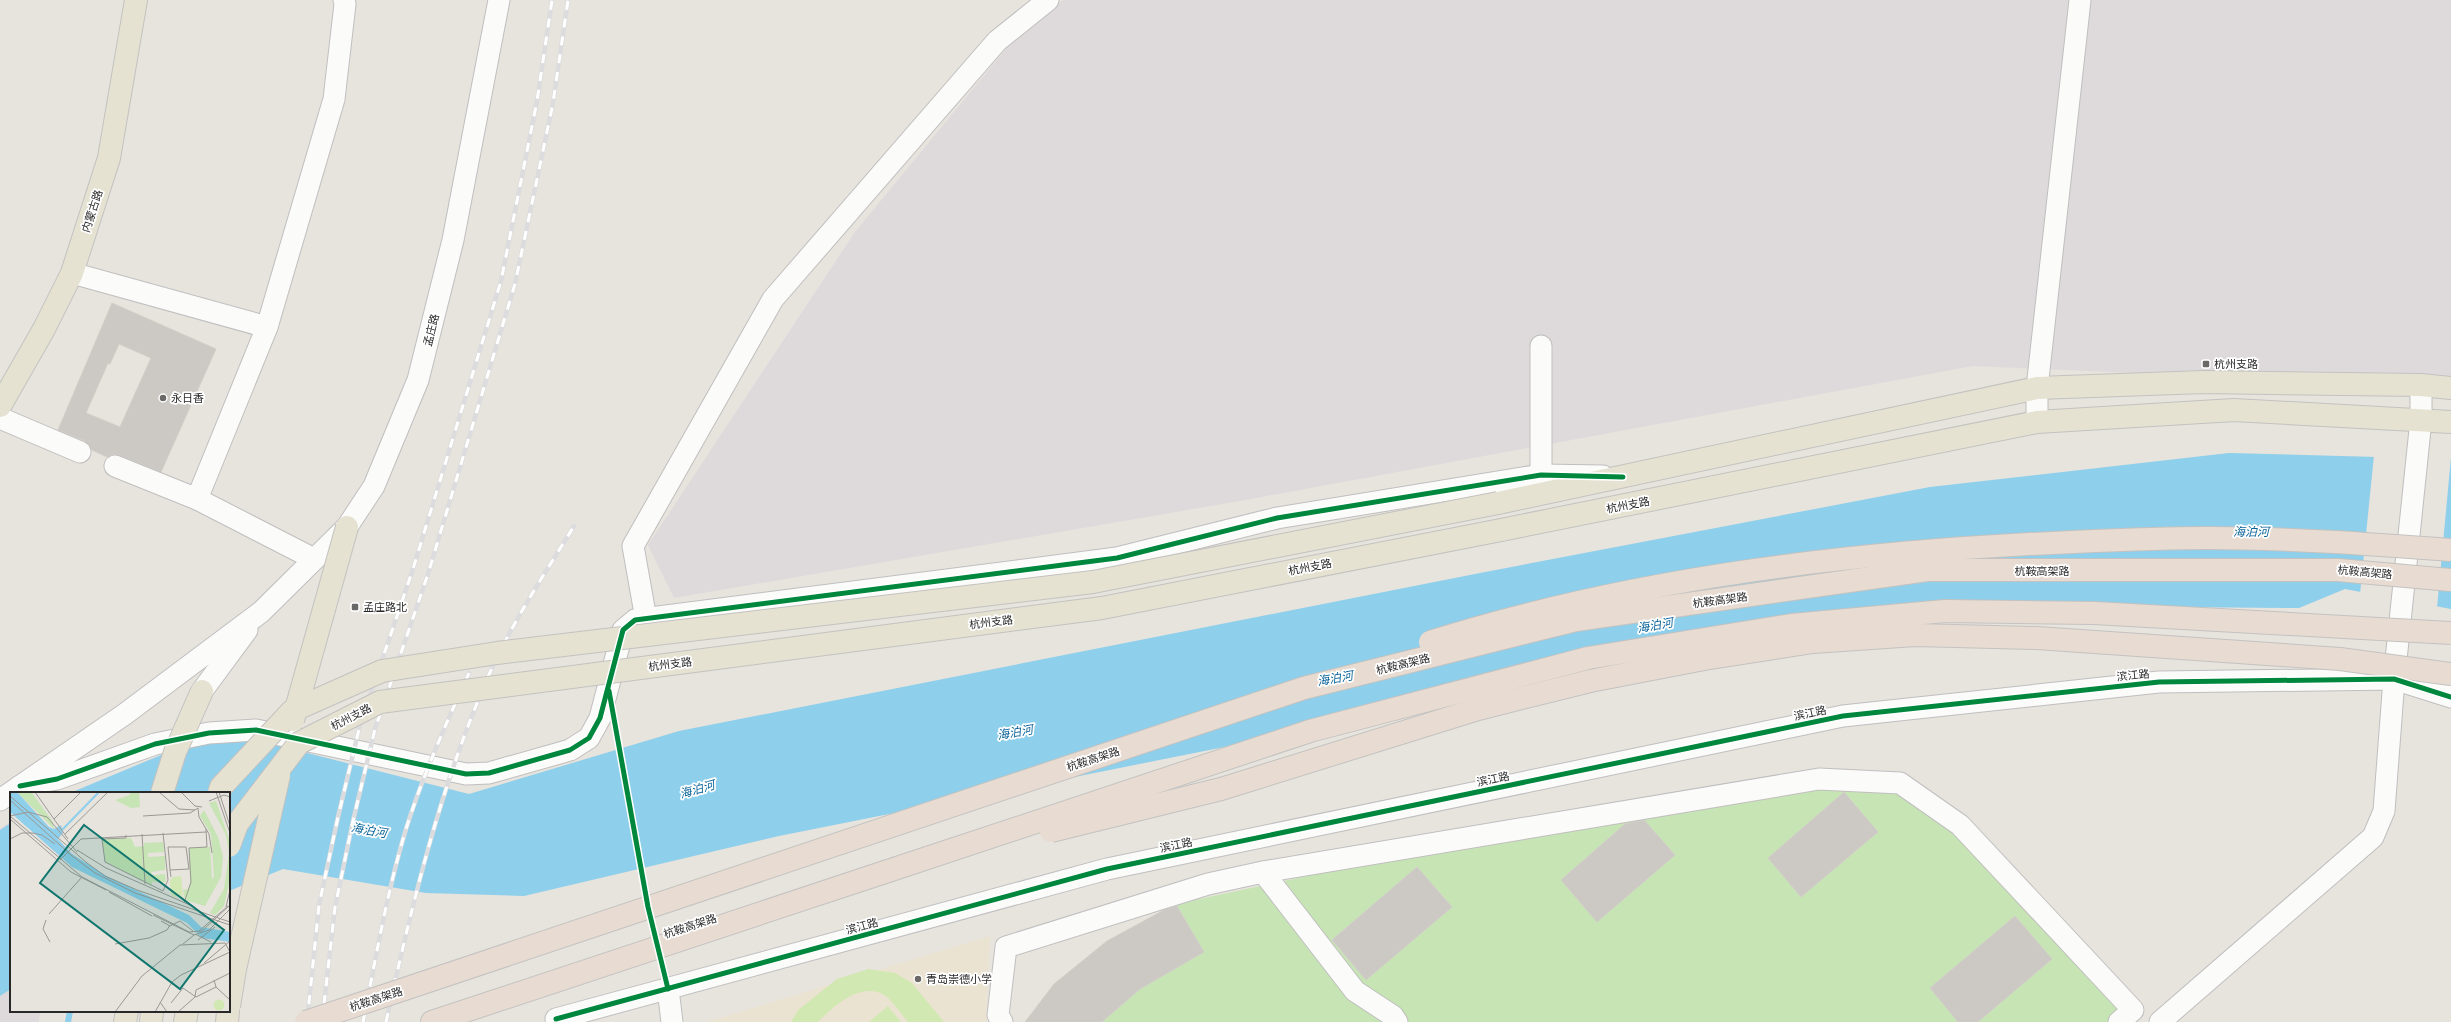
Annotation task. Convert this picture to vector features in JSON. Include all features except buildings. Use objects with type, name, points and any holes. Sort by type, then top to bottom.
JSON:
[{"type":"highway","points":[[1254,705],[1432,641],[1544,611],[1644,589],[1775,568],[1939,550],[2041,543],[2208,538],[2352,543],[2451,550]]},
{"type":"highway","name":"杭鞍高架路","points":[[306,1022],[1304,688],[1576,620],[1927,570],[2338,570],[2451,580]]},
{"type":"highway","name":"杭鞍高架路","points":[[432,1022],[1318,729],[1588,658],[1792,625],[1945,611],[2078,612],[2451,633]]},
{"type":"highway","points":[[885,872],[1221,789],[1478,708],[1620,675],[1704,659],[1813,642],[1915,634],[2037,638],[2340,659],[2451,674]]},
{"type":"main road","name":"内蒙古路","points":[[0,406],[44,329],[72,273],[109,158],[136,0]]},
{"type":"main road","points":[[218,792],[221,787],[292,711],[382,671],[497,653],[1092,582],[1498,503],[2037,388],[2204,382],[2421,385],[2451,388]]},
{"type":"main road","name":"杭州支路","points":[[230,843],[236,824],[299,743],[380,702],[1102,608],[1501,530],[2037,422],[2234,410],[2451,422]]},
{"type":"main road","points":[[230,1000],[262,841],[304,674],[347,527]]},
{"type":"main road","points":[[162,792],[174,752],[202,691]]},
{"type":"main road","points":[[125,1022],[127,1012]]},
{"type":"main road","points":[[151,1022],[152,1012]]},
{"type":"main road","points":[[185,1022],[187,1012]]},
{"type":"main road","points":[[227,1022],[228,1012]]},
{"type":"street","points":[[196,499],[267,327],[334,99],[345,4],[344,0]]},
{"type":"street","name":"孟庄路","points":[[260,612],[347,527],[374,486],[418,380],[453,240],[499,0]]},
{"type":"street","points":[[646,619],[633,546],[773,299],[997,41],[1048,0]]},
{"type":"street","points":[[2037,422],[2037,388],[2080,0]]},
{"type":"street","points":[[72,273],[267,327]]},
{"type":"street","points":[[1541,475],[1542,346]]},
{"type":"street","points":[[2160,1022],[2373,837],[2384,811],[2396,656],[2421,420],[2421,385]]},
{"type":"street","points":[[0,418],[80,452]]},
{"type":"street","points":[[116,466],[196,499],[314,559]]},
{"type":"street","points":[[20,786],[57,779],[155,744],[209,733],[256,730],[466,774],[489,773],[570,750],[589,738],[600,718],[623,630],[635,620],[1117,558],[1277,518],[1541,475],[1623,477]]},
{"type":"street","points":[[202,691],[260,612]]},
{"type":"street","points":[[11,792],[125,714],[260,612]]},
{"type":"street","name":"滨江路","points":[[556,1019],[1107,870],[1843,716],[2159,682],[2394,679],[2451,697]]},
{"type":"street","points":[[1002,1022],[998,1015],[1006,947],[1208,884],[1263,872],[1820,778],[1900,783],[1960,825],[2133,1010],[2119,1022]]},
{"type":"street","points":[[0,800],[10,793]]},
{"type":"street","points":[[1263,872],[1355,991],[1393,1016],[1397,1022]]},
{"type":"street","points":[[668,989],[672,1022]]},
{"type":"shaded area","points":[[1063,0],[2451,0],[2451,387],[1973,366],[1240,501],[674,598],[648,545],[855,232],[1010,44]]},
{"type":"shaded area","points":[[10,822],[10,1012],[40,1012],[39,1022],[0,1022],[0,829]]},
{"type":"shaded area","name":"青岛崇德小学","points":[[990,936],[986,1022],[707,1022]]},
{"type":"green space","points":[[1819,779],[1900,783],[1960,825],[2125,1011],[2113,1022],[1102,1022],[1140,989],[1204,952],[1176,904],[1447,846]]},
{"type":"green space","points":[[868,969],[895,973],[912,983],[944,1022],[908,1022],[888,998],[879,993],[869,991],[850,996],[832,1009],[818,1022],[791,1022],[798,1010],[837,979]]},
{"type":"green space","points":[[888,1006],[901,1022],[869,1022]]},
{"type":"water","name":"海泊河","points":[[2229,453],[2451,459],[2451,609],[2345,589],[2299,608],[2045,606],[1745,643],[779,836],[524,896],[426,893],[283,869],[230,891],[230,792],[72,792],[173,750],[244,737],[469,794],[679,731],[1480,573],[1930,487]]},
{"type":"water","points":[[10,824],[10,990],[0,996],[0,830]]},
{"type":"pier","points":[[2374,455],[2451,457],[2437,608],[2360,594]]},
{"type":"waterway","points":[[68,1022],[70,1012]]},
{"type":"railway","points":[[307,1022],[319,905],[360,725],[413,569],[501,281],[537,101],[552,0]]},
{"type":"railway","points":[[322,1022],[335,907],[353,821],[375,729],[428,574],[515,284],[553,103],[568,0]]},
{"type":"railway","points":[[386,1022],[417,890],[441,803],[455,761],[497,657],[528,600],[574,526]]},
{"type":"railway","points":[[363,1022],[387,901],[406,829],[427,769],[469,673]]},
{"type":"cycle path","points":[[20,786],[57,779],[155,744],[209,733],[256,730],[466,774],[489,773],[570,750],[589,738],[600,718],[623,630],[635,620],[1117,558],[1277,518],[1541,475],[1623,477]]},
{"type":"cycle path","points":[[556,1019],[1107,869],[1843,716],[2159,682],[2394,679],[2451,697]]},
{"type":"cycle path","points":[[609,691],[648,907],[668,989]]},
{"type":"place","name":"杭州支路","points":[[2206,364]]},
{"type":"place","name":"永日香","points":[[163,398]]},
{"type":"place","name":"孟庄路北","points":[[355,607]]},
{"type":"place","name":"青岛崇德小学","points":[[918,979]]}]
